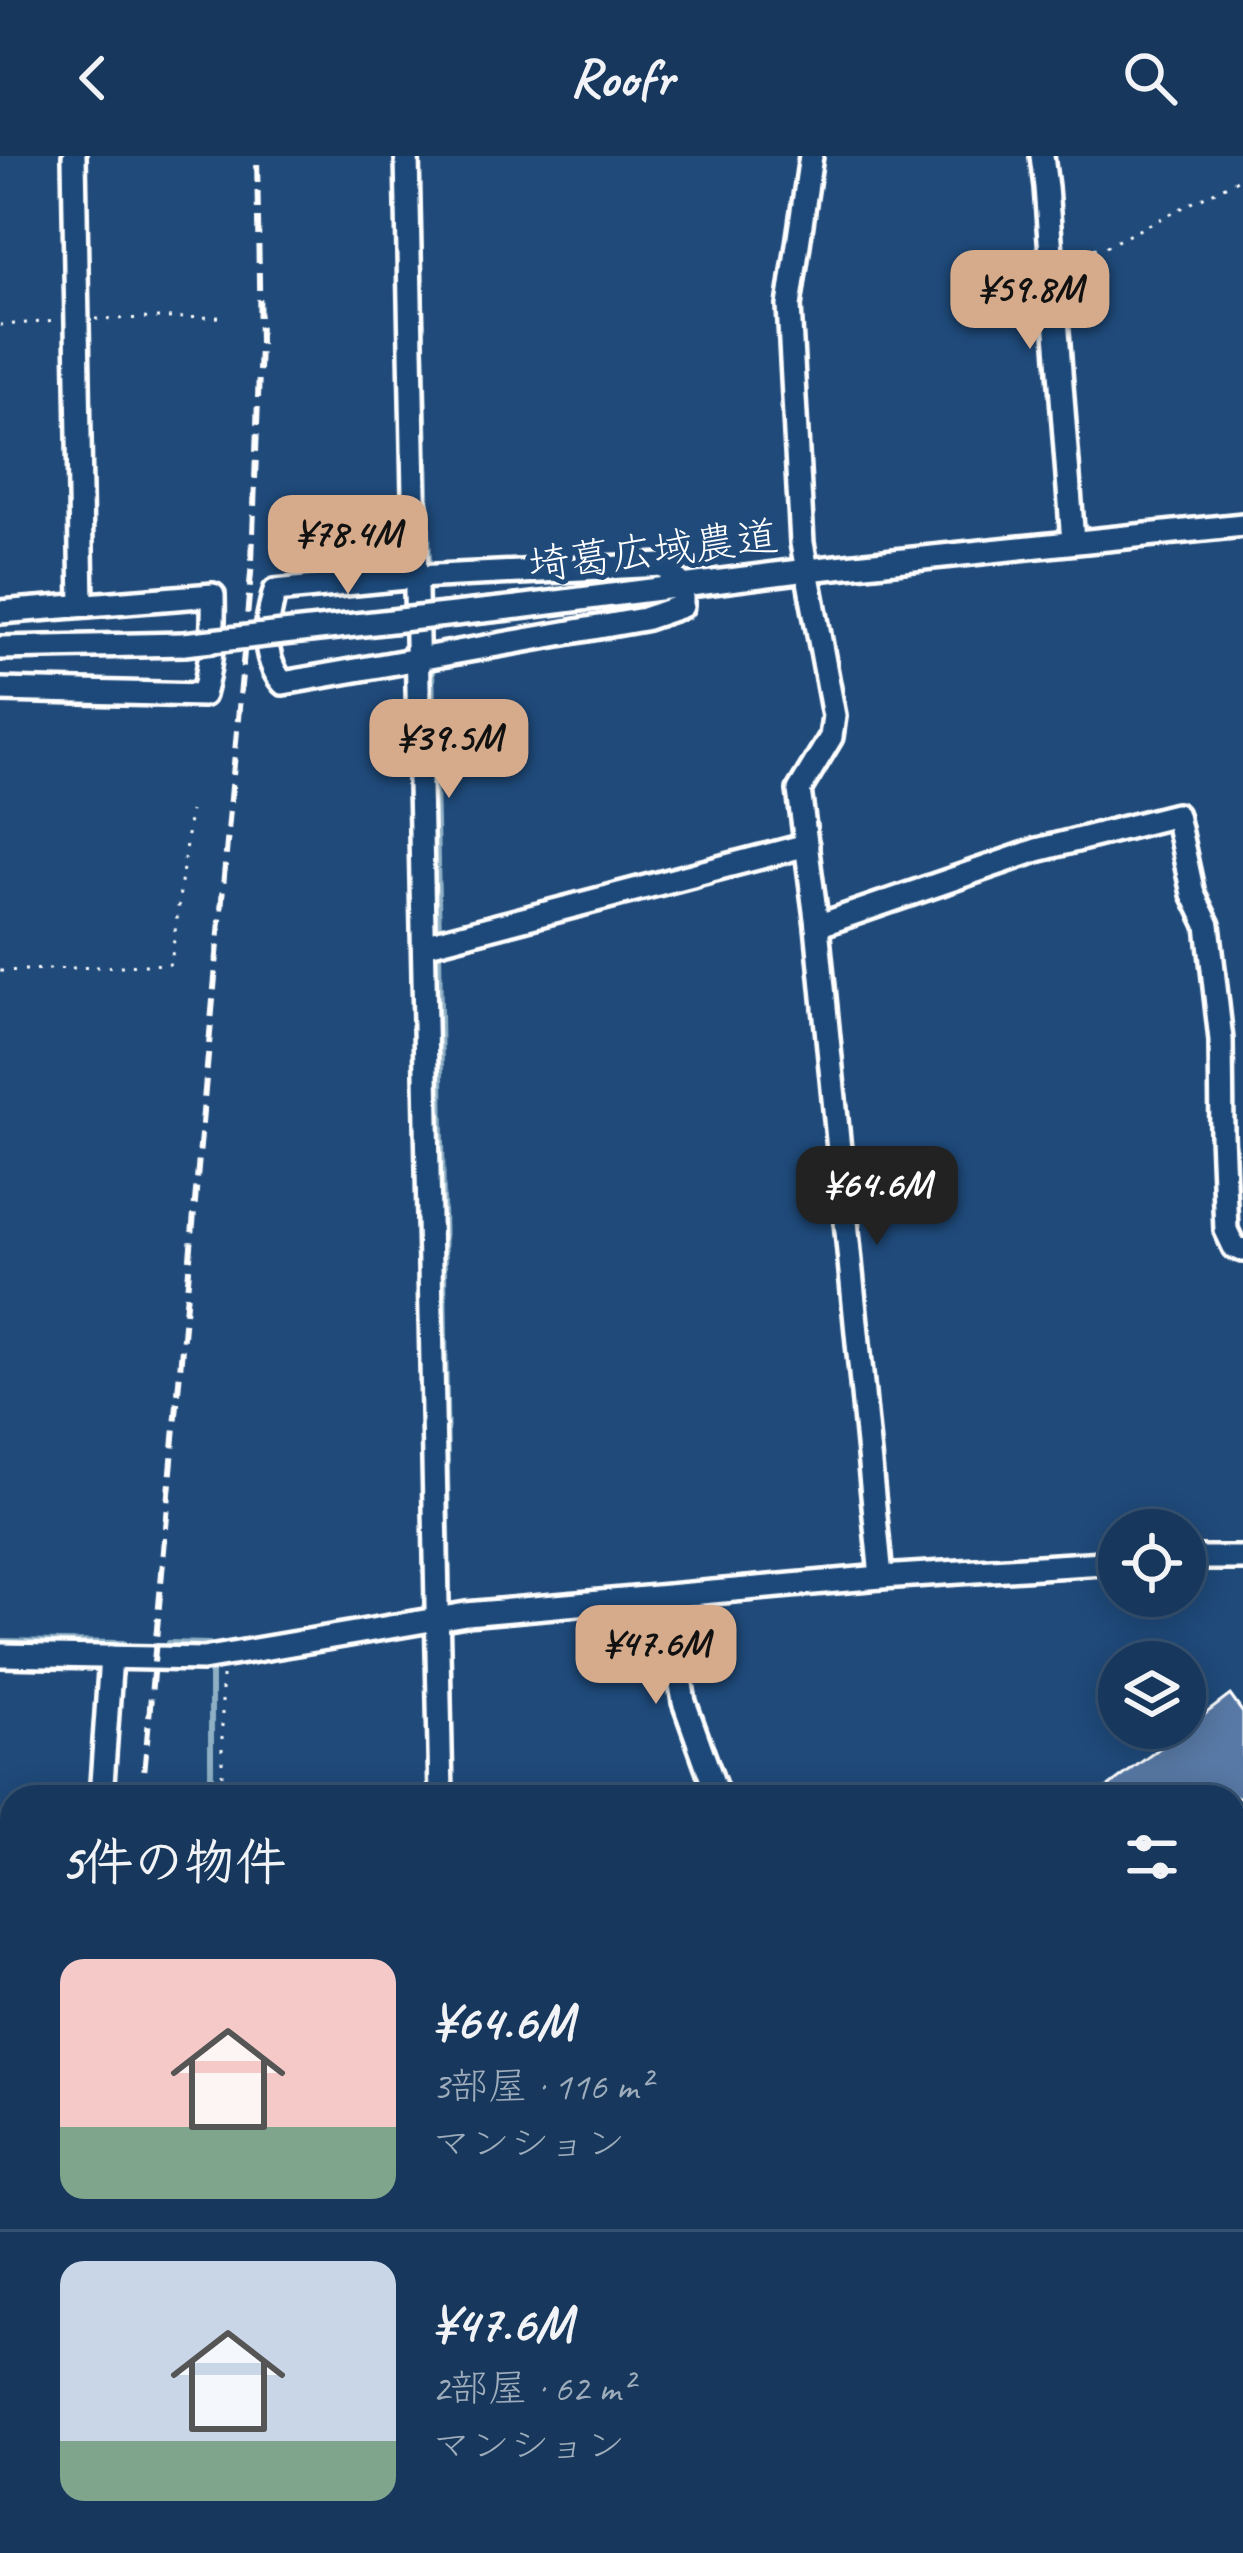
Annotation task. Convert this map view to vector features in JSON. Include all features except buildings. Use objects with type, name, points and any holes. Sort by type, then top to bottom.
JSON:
[{"type":"street","points":[[74,156],[82,605]]},
{"type":"street","points":[[407,156],[441,1785]]},
{"type":"street","points":[[811,156],[789,307],[802,544],[834,716],[831,737],[800,790],[880,1577]]},
{"type":"street","points":[[1042,156],[1073,542]]},
{"type":"street","name":"埼葛広域農道","points":[[0,648],[184,644],[518,608],[807,570],[1243,525]]},
{"type":"street","points":[[663,565],[682,585],[682,606],[644,619],[418,659],[283,682],[277,677],[267,651],[266,621],[274,591],[416,577],[663,565]]},
{"type":"street","points":[[0,612],[213,595],[212,664],[203,695],[0,690]]},
{"type":"street","points":[[817,926],[1036,850],[1176,815],[1193,894],[1208,925],[1221,1040],[1226,1230],[1234,1247],[1243,1250]]},
{"type":"street","points":[[424,945],[807,845]]},
{"type":"street","points":[[1206,1558],[1243,1558]]},
{"type":"street","points":[[0,1655],[203,1659],[438,1619],[880,1577],[1098,1563]]},
{"type":"street","points":[[666,1597],[684,1702],[714,1785]]},
{"type":"street","points":[[101,1785],[111,1657]]},
{"type":"path","points":[[1052,255],[1105,247],[1243,177]]},
{"type":"path","points":[[0,325],[226,317]]},
{"type":"path","points":[[0,970],[172,964],[190,811]]},
{"type":"path","points":[[222,1657],[222,1785]]},
{"type":"waterway","points":[[418,156],[429,564]]},
{"type":"waterway","points":[[432,669],[439,936]]},
{"type":"waterway","points":[[439,949],[449,1590]]},
{"type":"waterway","points":[[0,1641],[123,1643]]},
{"type":"waterway","points":[[168,1643],[209,1644]]},
{"type":"waterway","points":[[450,1652],[452,1785]]},
{"type":"waterway","points":[[211,1671],[211,1785]]},
{"type":"railway","points":[[143,1785],[252,562],[260,344],[257,156]]}]
